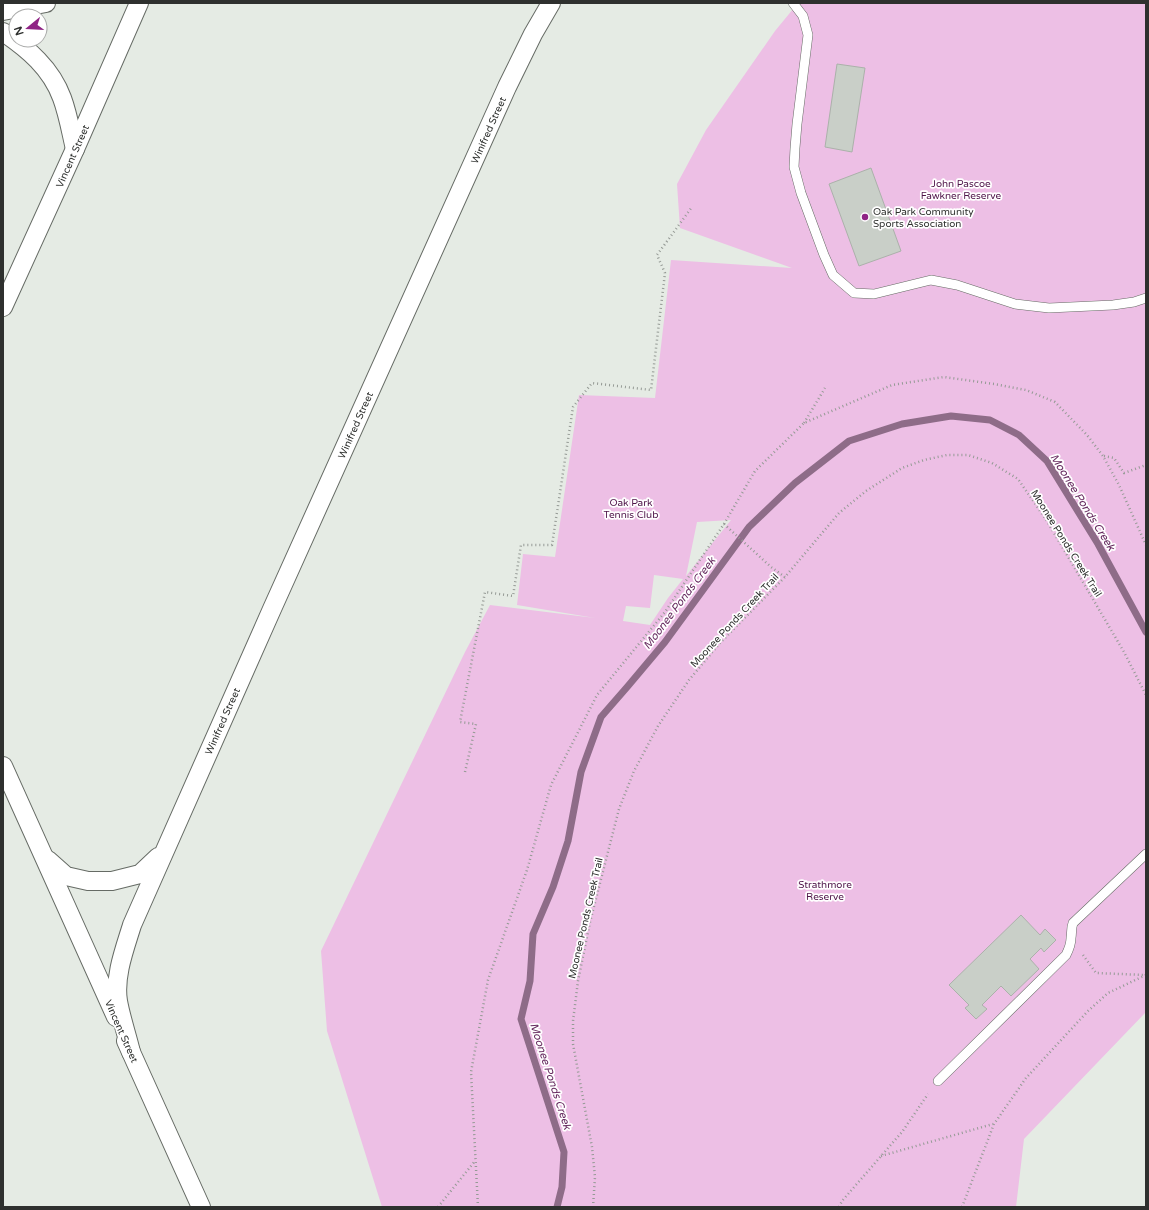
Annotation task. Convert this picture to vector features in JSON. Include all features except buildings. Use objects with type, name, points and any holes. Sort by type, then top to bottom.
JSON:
[{"type":"street","points":[[3,11],[46,3]]},
{"type":"street","name":"Vincent Street","points":[[3,307],[75,149],[139,3]]},
{"type":"street","name":"Winifred Street","points":[[131,1052],[118,1000],[118,979],[132,925],[507,87],[533,34],[551,3]]},
{"type":"street","points":[[3,32],[23,45],[43,64],[62,97],[75,149]]},
{"type":"street","name":"Vincent Street","points":[[3,766],[201,1207]]},
{"type":"street","name":"Winifred Street","points":[[112,881],[140,874],[164,851]]},
{"type":"street","name":"Vincent Street","points":[[43,855],[66,876],[88,880],[112,881]]},
{"type":"lane","points":[[793,3],[803,16],[808,35],[796,124],[794,167],[801,193],[824,255],[833,275],[848,288],[854,293],[874,294],[931,280],[957,285],[1014,304],[1049,308],[1113,305],[1134,302],[1146,298]]},
{"type":"lane","points":[[938,1081],[1066,955],[1072,939],[1071,928],[1073,923],[1146,854]]},
{"type":"path","points":[[465,772],[476,724],[460,722],[485,592],[513,596],[521,545],[552,545],[573,407],[592,383],[651,390],[664,274],[657,255],[692,207]]},
{"type":"path","points":[[804,423],[892,385],[944,377],[1026,390],[1055,402],[1087,435],[1103,456],[1119,485],[1146,545]]},
{"type":"path","points":[[478,1207],[471,1072],[488,980],[527,870],[551,785],[598,695],[665,612],[724,524],[755,471],[804,423],[825,388]]},
{"type":"path","name":"Moonee Ponds Creek Trail","points":[[593,1207],[595,1177],[592,1147],[573,1044],[573,1021],[578,981],[590,922],[619,809],[637,765],[658,726],[689,680],[720,643],[785,577],[839,514],[866,491],[902,468],[924,460],[946,455],[968,454],[992,463],[1018,479],[1051,528],[1124,652],[1146,695]]},
{"type":"path","points":[[1103,456],[1114,458],[1124,473],[1146,465]]},
{"type":"path","points":[[724,524],[771,567],[785,577]]},
{"type":"path","points":[[1096,973],[1146,975]]},
{"type":"path","points":[[962,1207],[994,1124],[1026,1078],[1088,1011],[1108,993],[1146,975]]},
{"type":"path","points":[[839,1207],[842,1201],[902,1132],[938,1081]]},
{"type":"path","points":[[881,1156],[994,1124]]},
{"type":"path","points":[[438,1207],[475,1161]]},
{"type":"green space","name":"Strathmore Reserve","points":[[798,3],[1146,3],[1146,1012],[1024,1139],[1016,1207],[382,1207],[327,1031],[321,951],[465,652],[490,605],[595,618],[517,605],[523,554],[555,557],[579,395],[655,398],[671,260],[792,268],[680,228],[677,184],[706,130],[775,31]],"holes":[[[731,520],[686,576],[697,522]],[[654,575],[683,579],[650,625],[623,621],[626,606],[650,608]]]},
{"type":"waterway","name":"Moonee Ponds Creek","points":[[557,1207],[562,1187],[564,1152],[521,1019],[530,981],[533,934],[553,887],[568,841],[581,772],[601,717],[665,642],[749,527],[795,483],[849,441],[902,424],[951,416],[990,420],[1019,435],[1047,461],[1098,544],[1146,632]]},
{"type":"place","name":"Oak Park Community Sports Association","points":[[865,217]]},
{"type":"park label","name":"John Pascoe Fawkner Reserve","points":[[961,188]]},
{"type":"park label","name":"Oak Park Tennis Club","points":[[631,508]]}]
